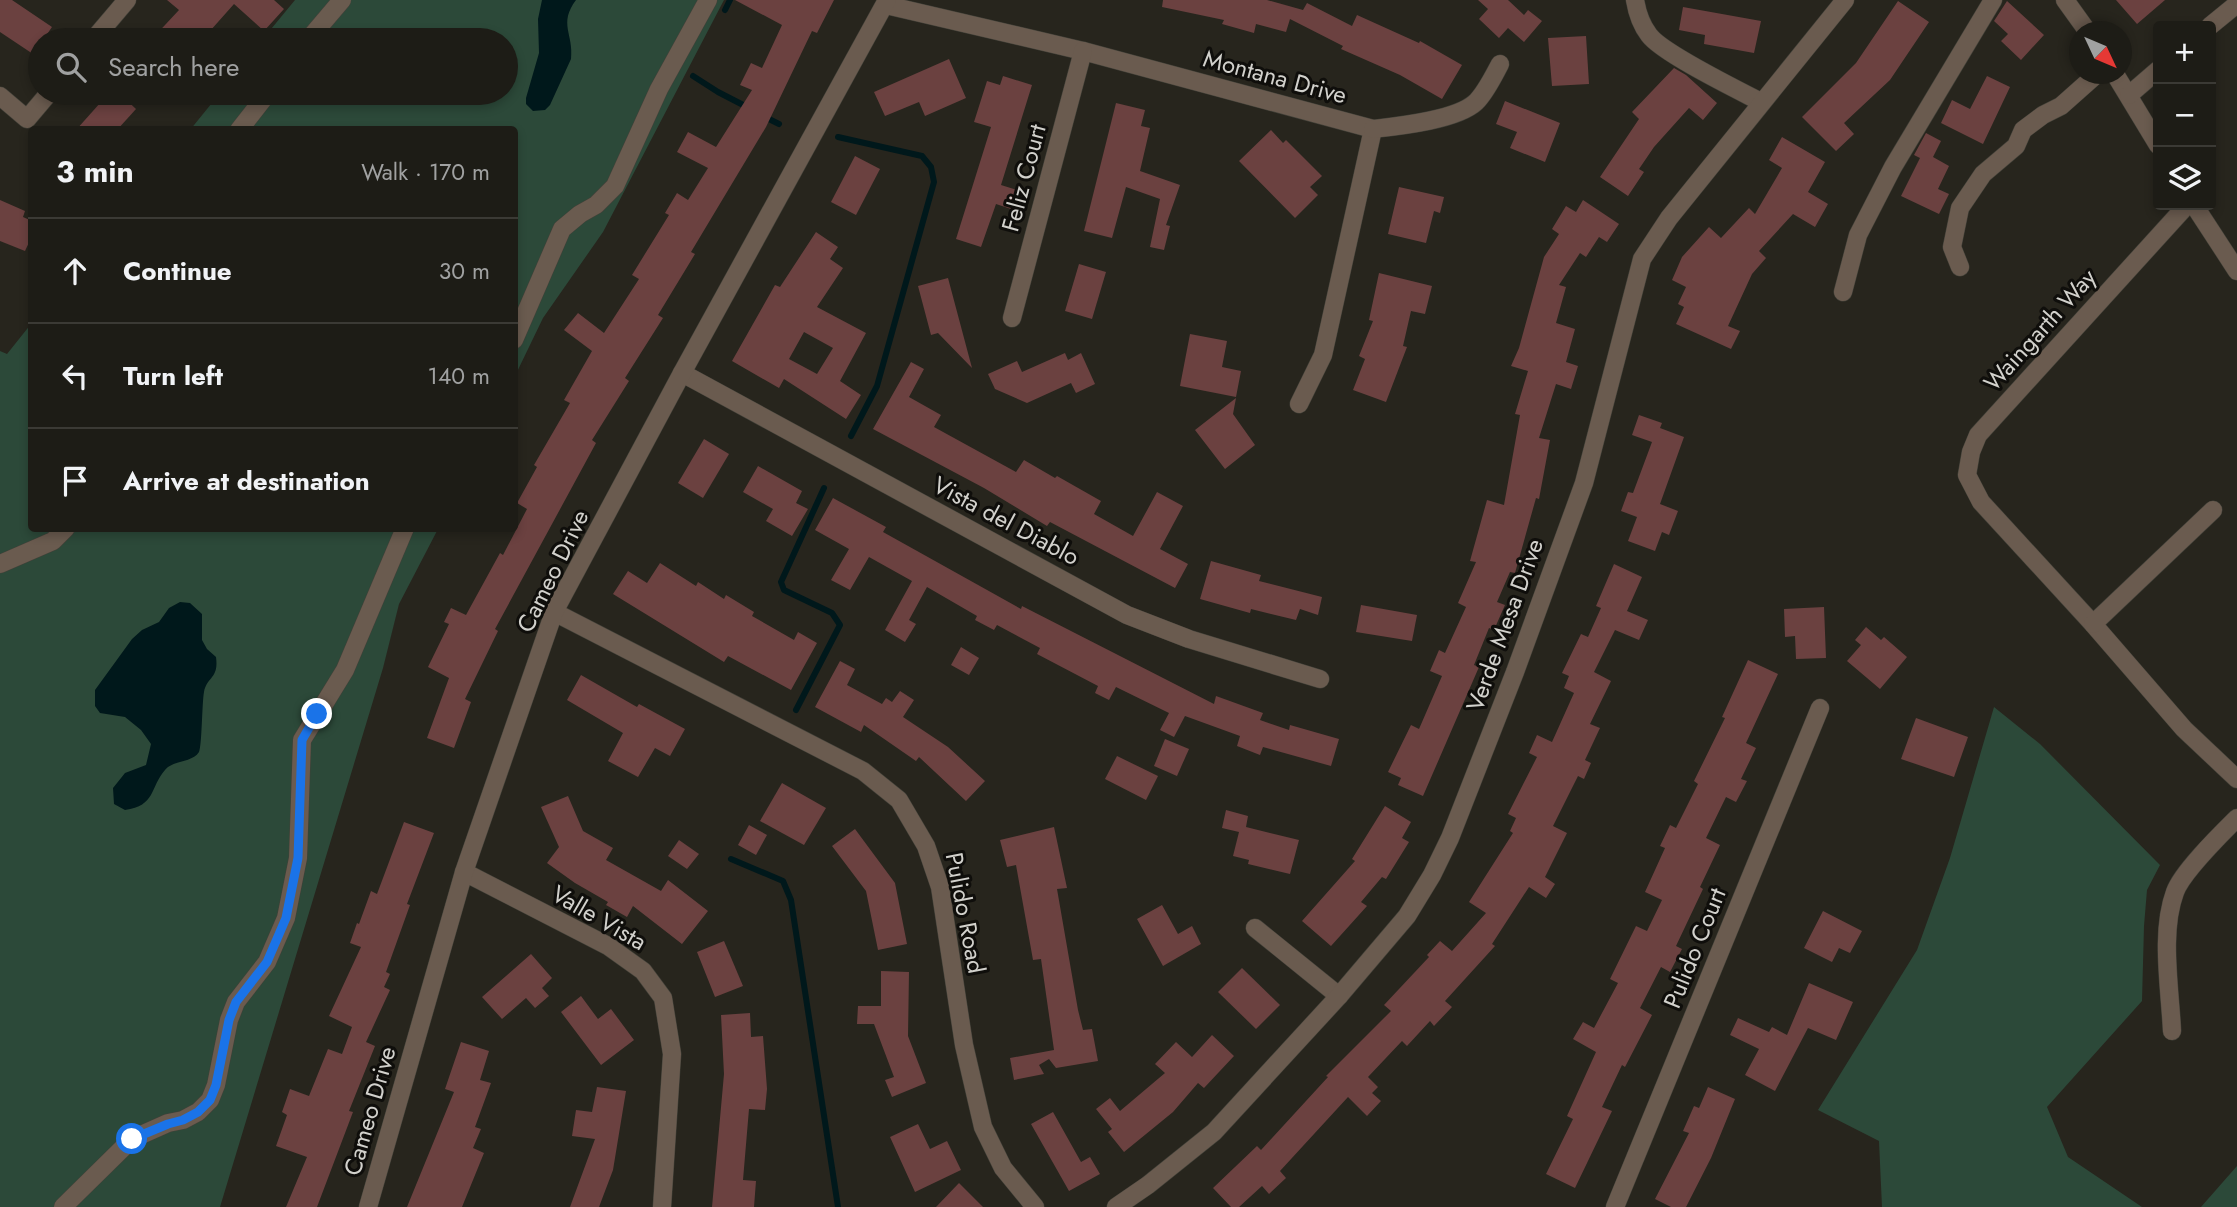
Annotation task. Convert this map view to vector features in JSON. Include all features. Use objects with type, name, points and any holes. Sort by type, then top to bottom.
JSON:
[{"type":"street","points":[[103,28],[127,0]]},
{"type":"street","points":[[318,28],[342,0]]},
{"type":"street","points":[[518,331],[562,229],[596,205],[615,186],[659,89],[708,0]]},
{"type":"street","points":[[1635,0],[1650,37],[1675,55],[1761,102]]},
{"type":"street","name":"Verde Mesa Drive","points":[[1116,1207],[1214,1132],[1339,996],[1407,916],[1450,838],[1516,672],[1584,483],[1642,259],[1669,218],[1845,0]]},
{"type":"street","points":[[1843,292],[1858,236],[1893,167],[1993,0]]},
{"type":"street","points":[[2065,0],[2080,21]]},
{"type":"street","name":"Montana Drive","points":[[886,3],[1083,51],[1373,129],[1323,355],[1299,404]]},
{"type":"street","name":"Cameo Drive","points":[[368,1207],[464,872],[554,612],[886,3]]},
{"type":"street","points":[[2216,21],[2237,4]]},
{"type":"street","name":"Feliz Court","points":[[1012,318],[1083,51]]},
{"type":"street","points":[[1373,129],[1410,125],[1457,112],[1475,103],[1500,64]]},
{"type":"street","points":[[2129,95],[2153,74]]},
{"type":"street","points":[[1960,267],[1952,247],[1960,208],[1983,174],[2016,146],[2023,130],[2060,106],[2085,84]]},
{"type":"street","points":[[2122,84],[2153,136]]},
{"type":"street","points":[[0,96],[27,119],[39,105]]},
{"type":"street","points":[[242,126],[259,105]]},
{"type":"street","name":"Waingarth Way","points":[[2182,210],[1978,436],[1971,452],[1967,475],[1981,502],[2093,624],[2184,729],[2237,779]]},
{"type":"street","points":[[2197,210],[2237,271]]},
{"type":"street","name":"Vista del Diablo","points":[[682,373],[1128,615],[1189,639],[1320,679]]},
{"type":"street","points":[[2093,624],[2213,510]]},
{"type":"street","points":[[0,564],[53,541],[62,532]]},
{"type":"street","points":[[63,1207],[132,1139],[183,1120],[198,1112],[210,1100],[216,1085],[229,1020],[236,1002],[267,962],[286,918],[298,858],[302,740],[345,670],[403,532]]},
{"type":"street","name":"Pulido Road","points":[[554,612],[863,771],[899,800],[926,846],[940,887],[964,1045],[983,1127],[1003,1168],[1035,1207]]},
{"type":"street","name":"Pulido Court","points":[[1615,1207],[1820,708]]},
{"type":"street","points":[[2172,1031],[2167,929],[2175,890],[2237,818]]},
{"type":"street","name":"Valle Vista","points":[[464,872],[608,946],[643,971],[663,998],[672,1054],[663,1207]]},
{"type":"street","points":[[1255,928],[1339,996]]},
{"type":"green space","points":[[295,0],[724,0],[603,232],[543,318],[518,370],[518,126],[193,126],[210,105],[518,105],[518,28],[272,28]]},
{"type":"green space","points":[[28,328],[28,532],[436,532],[399,604],[383,668],[220,1207],[0,1207],[0,351],[7,354]]},
{"type":"green space","points":[[1994,707],[2040,744],[2160,865],[2147,890],[2142,1001],[2047,1107],[2068,1157],[2142,1207],[1882,1207],[1879,1141],[1818,1110],[1917,950],[1950,858]]},
{"type":"green space","points":[[2237,1166],[2237,1207],[2201,1207]]},
{"type":"water","points":[[542,0],[576,0],[567,23],[571,59],[550,105],[545,110],[533,111],[526,104],[526,98],[539,53],[538,19]]},
{"type":"water","points":[[180,602],[190,603],[202,614],[202,640],[216,657],[216,670],[204,692],[199,752],[192,758],[168,767],[147,800],[135,808],[125,810],[114,804],[113,788],[125,773],[146,765],[151,744],[141,730],[125,717],[100,713],[95,706],[95,690],[132,639],[142,630],[159,622],[169,608]]},
{"type":"building","points":[[0,0],[12,0],[52,27],[28,28],[28,51],[0,32]]},
{"type":"building","points":[[167,0],[274,0],[284,9],[267,28],[261,28],[234,4],[213,28],[162,28],[179,10]]},
{"type":"building","points":[[735,0],[834,0],[817,33],[812,31],[766,127],[691,252],[695,254],[658,315],[663,318],[625,378],[629,381],[592,440],[596,443],[495,629],[498,631],[465,699],[471,702],[454,748],[427,738],[449,678],[428,667],[449,624],[444,622],[451,608],[466,615],[500,553],[503,555],[515,532],[518,532],[527,509],[518,501],[537,467],[534,465],[570,403],[564,400],[592,351],[564,330],[578,313],[604,333],[639,279],[632,275],[669,215],[665,213],[677,193],[688,200],[708,168],[677,152],[688,132],[716,147],[752,90],[740,85],[751,63],[762,68],[782,25]]},
{"type":"building","points":[[1163,0],[1267,0],[1303,10],[1307,3],[1352,26],[1357,15],[1419,43],[1420,41],[1462,65],[1442,99],[1400,75],[1341,49],[1343,46],[1290,19],[1286,32],[1256,24],[1254,33],[1222,24],[1224,20],[1162,7]]},
{"type":"building","points":[[1478,0],[1508,0],[1524,15],[1528,10],[1542,21],[1524,42],[1508,28],[1499,38],[1479,19],[1488,9]]},
{"type":"building","points":[[2116,0],[2165,0],[2137,24]]},
{"type":"building","points":[[1898,1],[1929,22],[1890,80],[1844,123],[1854,134],[1836,151],[1802,117],[1856,63]]},
{"type":"building","points":[[2007,1],[2044,35],[2021,60],[2001,41],[2008,34],[1994,21]]},
{"type":"building","points":[[1683,7],[1761,21],[1754,53],[1704,44],[1705,35],[1679,30]]},
{"type":"building","points":[[1586,36],[1589,84],[1552,86],[1548,38]]},
{"type":"building","points":[[949,59],[966,98],[925,116],[919,102],[885,116],[874,92]]},
{"type":"building","points":[[1674,68],[1686,75],[1717,103],[1703,120],[1689,108],[1654,147],[1639,169],[1644,172],[1628,196],[1600,177],[1639,119],[1632,112]]},
{"type":"building","points":[[1003,76],[1032,85],[1001,185],[1017,190],[1011,209],[996,204],[981,247],[956,239],[991,127],[974,122],[987,81],[1000,85]]},
{"type":"building","points":[[1987,76],[2010,87],[1983,144],[1941,123],[1952,100],[1970,109]]},
{"type":"building","points":[[1505,101],[1560,123],[1545,162],[1510,148],[1517,132],[1496,124]]},
{"type":"building","points":[[1116,103],[1145,110],[1141,126],[1150,128],[1140,171],[1180,185],[1166,225],[1170,226],[1164,250],[1150,247],[1160,199],[1126,187],[1112,238],[1084,231]]},
{"type":"building","points":[[98,105],[132,105],[136,109],[121,126],[80,126]]},
{"type":"building","points":[[1271,130],[1283,143],[1286,140],[1322,176],[1310,187],[1318,195],[1295,218],[1239,161]]},
{"type":"building","points":[[1926,133],[1941,141],[1933,157],[1949,166],[1938,189],[1949,194],[1939,214],[1901,196],[1920,158],[1914,155]]},
{"type":"building","points":[[1782,137],[1825,162],[1808,192],[1828,204],[1815,227],[1793,214],[1759,251],[1766,258],[1752,274],[1728,326],[1740,331],[1731,349],[1676,324],[1684,307],[1678,304],[1686,287],[1672,280],[1682,257],[1709,227],[1721,238],[1749,208],[1755,214],[1782,168],[1769,160]]},
{"type":"building","points":[[855,156],[880,169],[856,215],[831,202]]},
{"type":"building","points":[[1399,187],[1444,197],[1440,213],[1434,211],[1426,243],[1388,234]]},
{"type":"building","points":[[0,200],[25,211],[23,217],[28,219],[28,245],[25,251],[0,241]]},
{"type":"building","points":[[1583,200],[1619,224],[1607,242],[1599,237],[1586,257],[1580,253],[1559,285],[1566,287],[1556,323],[1575,329],[1566,362],[1578,366],[1571,389],[1556,384],[1539,438],[1550,440],[1539,499],[1536,498],[1515,573],[1510,572],[1497,602],[1505,605],[1494,630],[1489,628],[1474,665],[1479,667],[1423,796],[1398,785],[1401,778],[1388,772],[1411,725],[1419,729],[1442,676],[1430,671],[1439,650],[1445,653],[1466,607],[1458,603],[1476,562],[1470,561],[1487,500],[1504,505],[1520,415],[1515,414],[1528,371],[1511,366],[1519,348],[1544,257],[1559,234],[1552,229],[1566,206],[1576,212]]},
{"type":"building","points":[[816,232],[838,247],[830,259],[843,268],[817,307],[866,333],[840,381],[861,395],[846,419],[784,379],[779,388],[732,361],[775,285],[780,287]],"holes":[[[804,332],[833,348],[817,374],[789,359]]]},
{"type":"building","points":[[1079,264],[1106,272],[1092,319],[1065,311]]},
{"type":"building","points":[[1379,273],[1432,286],[1425,314],[1411,311],[1403,346],[1407,347],[1386,402],[1353,390],[1365,359],[1359,356],[1373,321],[1369,320]]},
{"type":"building","points":[[948,278],[972,368],[938,333],[931,335],[918,286]]},
{"type":"building","points":[[1190,334],[1227,341],[1222,367],[1241,371],[1236,397],[1180,386]]},
{"type":"building","points":[[1065,353],[1068,360],[1081,353],[1095,384],[1076,393],[1071,383],[1027,403],[995,389],[988,374],[1017,361],[1022,372]]},
{"type":"building","points":[[911,362],[924,369],[909,397],[941,415],[934,427],[1016,472],[1024,460],[1055,478],[1057,476],[1101,501],[1094,514],[1133,536],[1157,492],[1183,506],[1160,549],[1188,564],[1175,588],[1050,522],[1047,526],[984,488],[873,429]]},
{"type":"building","points":[[1236,398],[1233,414],[1255,445],[1225,469],[1195,430]]},
{"type":"building","points":[[1639,415],[1662,423],[1660,428],[1684,437],[1660,504],[1678,511],[1669,535],[1662,532],[1655,551],[1628,541],[1637,517],[1621,511],[1628,492],[1633,493],[1652,442],[1632,435]]},
{"type":"building","points":[[704,439],[729,454],[703,498],[678,483]]},
{"type":"building","points":[[758,466],[802,491],[796,503],[808,509],[792,536],[766,521],[773,509],[743,492]]},
{"type":"building","points":[[833,498],[886,527],[883,532],[1021,609],[1022,606],[1214,704],[1216,696],[1263,713],[1260,720],[1289,730],[1290,725],[1339,739],[1331,766],[1263,747],[1260,755],[1237,746],[1240,736],[1185,716],[1174,737],[1160,730],[1169,713],[1116,687],[1109,700],[1095,693],[1098,686],[1037,654],[1040,648],[997,625],[994,630],[975,620],[977,616],[927,587],[909,620],[916,624],[905,642],[885,630],[912,581],[869,557],[850,590],[831,580],[849,549],[815,530]]},
{"type":"building","points":[[1211,561],[1261,575],[1259,581],[1322,597],[1318,615],[1300,609],[1296,620],[1251,609],[1250,613],[1200,599]]},
{"type":"building","points":[[660,563],[696,586],[698,582],[724,599],[726,595],[754,612],[752,616],[794,640],[798,632],[817,643],[791,690],[728,656],[724,662],[613,594],[628,571],[647,583]]},
{"type":"building","points":[[1614,564],[1642,577],[1627,611],[1648,620],[1639,640],[1615,630],[1594,672],[1611,681],[1590,724],[1600,728],[1585,760],[1591,763],[1584,779],[1578,776],[1553,826],[1567,833],[1545,877],[1555,884],[1546,898],[1529,887],[1492,944],[1495,946],[1445,1001],[1452,1007],[1434,1026],[1430,1021],[1407,1046],[1402,1041],[1368,1077],[1378,1087],[1372,1093],[1381,1101],[1367,1116],[1348,1097],[1280,1171],[1286,1178],[1269,1194],[1262,1186],[1239,1207],[1231,1207],[1213,1188],[1257,1146],[1261,1150],[1328,1077],[1326,1076],[1391,1011],[1384,1005],[1429,957],[1427,955],[1440,941],[1452,951],[1486,913],[1469,902],[1513,833],[1510,831],[1516,818],[1508,814],[1537,757],[1529,753],[1537,735],[1552,742],[1574,693],[1564,688],[1569,676],[1562,673],[1581,634],[1588,637],[1601,608],[1596,606]]},
{"type":"building","points":[[1361,605],[1417,615],[1412,641],[1356,632]]},
{"type":"building","points":[[1824,607],[1826,658],[1796,659],[1795,636],[1785,637],[1784,609]]},
{"type":"building","points":[[1866,627],[1881,640],[1884,637],[1907,657],[1880,689],[1847,661],[1861,645],[1855,640]]},
{"type":"building","points":[[961,647],[979,658],[969,675],[951,665]]},
{"type":"building","points":[[1748,660],[1778,674],[1746,743],[1756,748],[1741,779],[1747,781],[1736,802],[1726,797],[1706,838],[1720,845],[1676,946],[1682,949],[1670,972],[1661,967],[1640,1008],[1652,1015],[1625,1067],[1622,1065],[1602,1107],[1612,1111],[1575,1188],[1546,1174],[1573,1119],[1567,1116],[1596,1052],[1573,1039],[1583,1022],[1594,1028],[1618,983],[1610,979],[1636,926],[1647,931],[1662,900],[1645,892],[1665,848],[1660,846],[1670,825],[1676,828],[1698,784],[1694,781],[1725,718],[1722,717]]},
{"type":"building","points":[[840,661],[855,669],[847,685],[882,704],[886,698],[892,702],[900,691],[914,700],[903,717],[948,747],[985,781],[966,801],[919,757],[916,761],[864,725],[861,732],[815,707]]},
{"type":"building","points":[[581,675],[637,707],[639,704],[685,729],[670,756],[655,748],[638,777],[608,761],[623,733],[567,700]]},
{"type":"building","points":[[1916,718],[1968,737],[1954,777],[1901,759]]},
{"type":"building","points":[[1165,739],[1189,749],[1177,776],[1154,766]]},
{"type":"building","points":[[1117,756],[1158,776],[1146,800],[1105,779]]},
{"type":"building","points":[[782,783],[826,808],[804,845],[760,821]]},
{"type":"building","points":[[568,796],[583,831],[613,848],[606,860],[661,891],[668,880],[708,911],[682,944],[633,906],[627,917],[547,863],[559,847],[541,807]]},
{"type":"building","points":[[1385,806],[1411,822],[1402,838],[1409,842],[1386,879],[1382,877],[1361,902],[1367,906],[1331,946],[1302,921],[1355,861],[1352,859]]},
{"type":"building","points":[[1226,810],[1248,816],[1246,827],[1299,840],[1290,874],[1248,864],[1249,860],[1233,856],[1239,832],[1222,828]]},
{"type":"building","points":[[404,822],[434,833],[407,904],[410,905],[386,972],[390,974],[384,987],[390,990],[366,1042],[375,1046],[349,1111],[353,1112],[317,1207],[286,1207],[307,1157],[276,1146],[287,1115],[282,1112],[290,1089],[309,1096],[328,1049],[342,1054],[352,1027],[329,1016],[361,947],[350,943],[357,923],[359,924],[371,891],[377,894]]},
{"type":"building","points":[[749,825],[767,835],[756,855],[738,845]]},
{"type":"building","points":[[1054,827],[1067,888],[1057,889],[1078,1010],[1083,1030],[1092,1029],[1098,1061],[1056,1068],[1049,1059],[1039,1065],[1044,1074],[1014,1080],[1010,1058],[1054,1050],[1041,959],[1033,960],[1016,865],[1007,867],[1000,840]]},
{"type":"building","points":[[855,829],[895,883],[907,944],[878,950],[866,891],[832,846]]},
{"type":"building","points":[[679,840],[699,854],[687,869],[668,856]]},
{"type":"building","points":[[1162,905],[1178,934],[1192,926],[1201,944],[1163,966],[1137,919]]},
{"type":"building","points":[[1823,911],[1862,931],[1850,953],[1839,948],[1832,962],[1804,948]]},
{"type":"building","points":[[724,941],[743,986],[715,997],[697,952]]},
{"type":"building","points":[[531,954],[552,978],[542,988],[549,996],[535,1008],[526,998],[502,1019],[482,997]]},
{"type":"building","points":[[1242,968],[1280,1005],[1256,1029],[1218,992]]},
{"type":"building","points":[[881,971],[909,972],[908,1036],[926,1083],[892,1097],[885,1080],[894,1077],[874,1024],[857,1024],[858,1006],[881,1006]]},
{"type":"building","points":[[1809,983],[1853,1002],[1836,1040],[1808,1028],[1775,1091],[1745,1075],[1759,1049],[1730,1035],[1738,1018],[1769,1032],[1772,1027],[1787,1035]]},
{"type":"building","points":[[581,996],[598,1019],[611,1009],[634,1040],[601,1065],[561,1012]]},
{"type":"building","points":[[750,1013],[751,1037],[763,1036],[767,1089],[765,1110],[749,1109],[743,1180],[756,1181],[754,1207],[712,1207],[724,1074],[721,1015]]},
{"type":"building","points":[[1212,1035],[1234,1056],[1204,1088],[1198,1083],[1173,1112],[1124,1152],[1108,1132],[1112,1129],[1096,1109],[1110,1098],[1120,1111],[1165,1073],[1155,1064],[1176,1042],[1192,1057]]},
{"type":"building","points":[[461,1042],[489,1051],[480,1080],[491,1083],[475,1127],[481,1129],[473,1148],[484,1153],[462,1207],[407,1207],[454,1092],[445,1089]]},
{"type":"building","points":[[597,1087],[626,1091],[613,1170],[599,1207],[570,1207],[595,1139],[572,1136],[576,1110],[592,1112]]},
{"type":"building","points":[[1708,1087],[1735,1099],[1711,1158],[1686,1207],[1671,1207],[1655,1199],[1689,1133],[1683,1131],[1694,1106],[1699,1108]]},
{"type":"building","points":[[1053,1112],[1081,1162],[1090,1157],[1100,1174],[1069,1191],[1031,1124]]},
{"type":"building","points":[[918,1124],[930,1149],[947,1141],[961,1170],[915,1192],[890,1137]]},
{"type":"building","points":[[959,1183],[983,1207],[936,1207]]},
{"type":"waterway","points":[[725,10],[730,0]]},
{"type":"waterway","points":[[693,76],[749,108]]},
{"type":"waterway","points":[[765,117],[779,124]]},
{"type":"waterway","points":[[838,137],[922,156],[931,167],[934,182],[877,386],[851,436]]},
{"type":"waterway","points":[[796,710],[840,625],[832,613],[784,590],[781,582],[824,488]]},
{"type":"waterway","points":[[731,859],[783,881],[791,900],[838,1207]]},
{"type":"route","points":[[132,1139],[183,1120],[198,1112],[210,1100],[223,1056],[229,1020],[236,1002],[267,962],[286,918],[298,858],[302,740],[317,714]]}]
